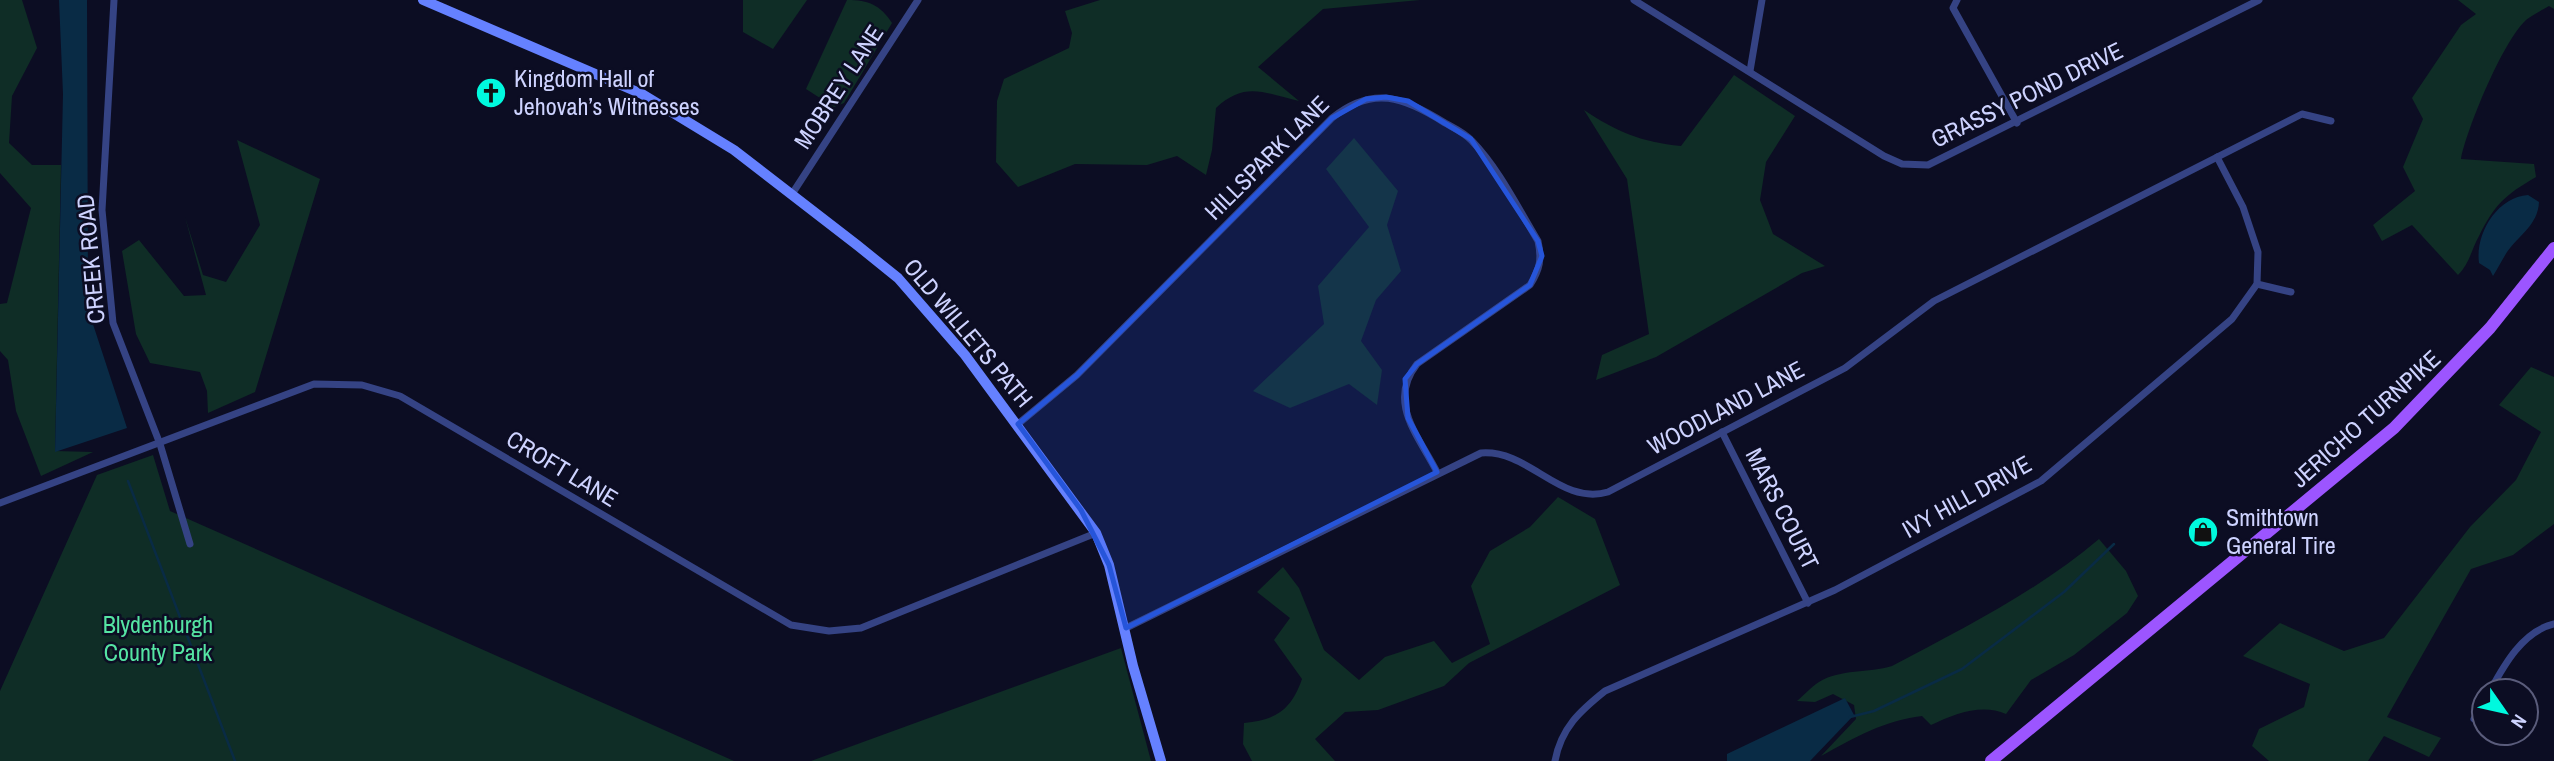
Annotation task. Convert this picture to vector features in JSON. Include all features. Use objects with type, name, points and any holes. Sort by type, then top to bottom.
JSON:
[{"type":"main road","name":"OLD WILLETS PATH","points":[[423,0],[642,94],[734,150],[898,278],[965,355],[1096,533],[1109,565],[1133,666],[1161,761]]},
{"type":"main road","name":"JERICHO TURNPIKE","points":[[1991,761],[2394,428],[2490,328],[2554,248]]},
{"type":"street","name":"CREEK ROAD","points":[[114,0],[103,177],[103,236],[113,323],[160,444],[190,544]]},
{"type":"street","name":"MOBREY LANE","points":[[792,194],[918,0]]},
{"type":"street","name":"GRASSY POND DRIVE","points":[[1634,0],[1884,156],[1902,164],[1928,165],[2017,123],[2259,0]]},
{"type":"street","points":[[1750,71],[1762,0]]},
{"type":"street","points":[[1956,0],[1953,8],[2017,123]]},
{"type":"street","name":"HILLSPARK LANE","points":[[1018,424],[1077,375],[1332,118],[1356,102],[1386,97],[1408,101],[1471,139],[1538,241],[1542,256],[1539,270],[1530,285],[1417,364],[1405,379],[1402,397],[1408,418],[1437,472]]},
{"type":"street","name":"WOODLAND LANE","points":[[1126,628],[1437,472],[1481,453],[1493,452],[1507,456],[1576,494],[1595,496],[1845,368],[1934,301],[2302,114],[2331,121]]},
{"type":"street","points":[[2217,157],[2243,207],[2258,252],[2257,284],[2291,292]]},
{"type":"street","name":"IVY HILL DRIVE","points":[[1555,761],[1565,730],[1578,712],[1605,691],[1808,603],[2040,481],[2232,320],[2257,284]]},
{"type":"street","name":"CROFT LANE","points":[[0,503],[313,384],[340,383],[383,389],[436,417],[764,612],[791,625],[829,631],[861,628],[1096,533]]},
{"type":"street","name":"MARS COURT","points":[[1722,432],[1808,603]]},
{"type":"street","points":[[2498,677],[2511,655],[2528,639],[2554,624]]},
{"type":"highlighted area","points":[[1386,97],[1408,101],[1471,139],[1538,241],[1542,256],[1530,285],[1417,364],[1405,379],[1408,418],[1437,472],[1126,628],[1109,565],[1081,510],[1018,424],[1077,375],[1332,118],[1366,99]]},
{"type":"green space","points":[[0,0],[22,0],[37,48],[12,96],[9,143],[32,165],[61,165],[55,451],[93,452],[41,476],[16,411],[8,360],[0,351],[0,304],[7,303],[31,208],[0,173]]},
{"type":"green space","points":[[743,0],[807,0],[773,49],[743,32]]},
{"type":"green space","points":[[847,0],[873,5],[892,23],[844,103],[834,107],[806,89]]},
{"type":"green space","points":[[1100,0],[1420,0],[1323,9],[1258,67],[1299,101],[1255,91],[1236,94],[1226,100],[1216,108],[1212,150],[1206,175],[1177,156],[1147,165],[1075,164],[1018,187],[996,162],[997,101],[1004,79],[1069,48],[1072,33],[1065,11]]},
{"type":"green space","points":[[2458,0],[2554,0],[2554,9],[2549,6],[2526,20],[2507,46],[2478,107],[2461,159],[2534,164],[2536,177],[2516,189],[2496,208],[2458,275],[2412,225],[2382,241],[2373,225],[2415,191],[2403,167],[2423,119],[2412,98],[2461,25],[2476,14]]},
{"type":"green space","points":[[1734,75],[1795,116],[1766,162],[1760,200],[1773,234],[1825,266],[1802,273],[1656,357],[1596,380],[1602,355],[1649,334],[1627,179],[1584,110],[1630,135],[1681,146]]},
{"type":"green space","points":[[1354,138],[1398,191],[1387,225],[1401,271],[1376,300],[1361,341],[1382,370],[1377,405],[1349,384],[1290,408],[1253,391],[1324,324],[1318,286],[1369,227],[1326,169]]},
{"type":"green space","points":[[237,140],[320,179],[255,392],[208,413],[207,391],[200,372],[150,363],[136,334],[122,251],[139,240],[184,296],[206,295],[185,217],[203,275],[226,282],[260,225]]},
{"type":"green space","points":[[2531,367],[2554,377],[2554,524],[2513,555],[2471,569],[2387,717],[2441,738],[2429,757],[2384,736],[2368,761],[2269,761],[2252,746],[2259,729],[2304,707],[2310,684],[2243,656],[2280,623],[2344,651],[2384,638],[2470,527],[2516,480],[2541,432],[2499,405]]},
{"type":"green space","name":"Blydenburgh County Park","points":[[153,455],[170,511],[734,761],[0,761],[0,691],[97,475]]},
{"type":"green space","points":[[1558,497],[1595,519],[1620,585],[1469,663],[1444,686],[1378,710],[1345,712],[1315,739],[1335,761],[1252,761],[1243,744],[1244,723],[1265,719],[1280,712],[1293,699],[1302,679],[1274,640],[1290,618],[1257,592],[1283,567],[1299,588],[1324,650],[1359,680],[1385,657],[1434,641],[1452,663],[1490,644],[1471,586],[1490,551],[1530,527]]},
{"type":"green space","points":[[2099,539],[2126,571],[2138,596],[2127,613],[2074,655],[2031,680],[2006,714],[1978,710],[1931,725],[1922,716],[1908,718],[1870,731],[1821,756],[1856,719],[1854,705],[1833,694],[1815,702],[1797,701],[1813,686],[1836,675],[1892,666],[2025,592]]},
{"type":"green space","points":[[1121,648],[1151,761],[811,761]]},
{"type":"water","points":[[59,0],[87,0],[88,309],[127,428],[55,452],[63,94]]},
{"type":"water","points":[[2528,195],[2539,202],[2535,217],[2507,252],[2493,276],[2490,270],[2479,263],[2485,229],[2490,219],[2507,202]]},
{"type":"water","points":[[1845,698],[1854,715],[1810,761],[1727,761],[1727,754]]},
{"type":"waterway","points":[[128,481],[235,761]]},
{"type":"waterway","points":[[1850,717],[1874,711],[1962,669],[2064,592],[2114,544]]},
{"type":"place","name":"Kingdom Hall of Jehovah’s Witnesses","points":[[491,93]]},
{"type":"place","name":"Smithtown General Tire","points":[[2203,532]]}]
